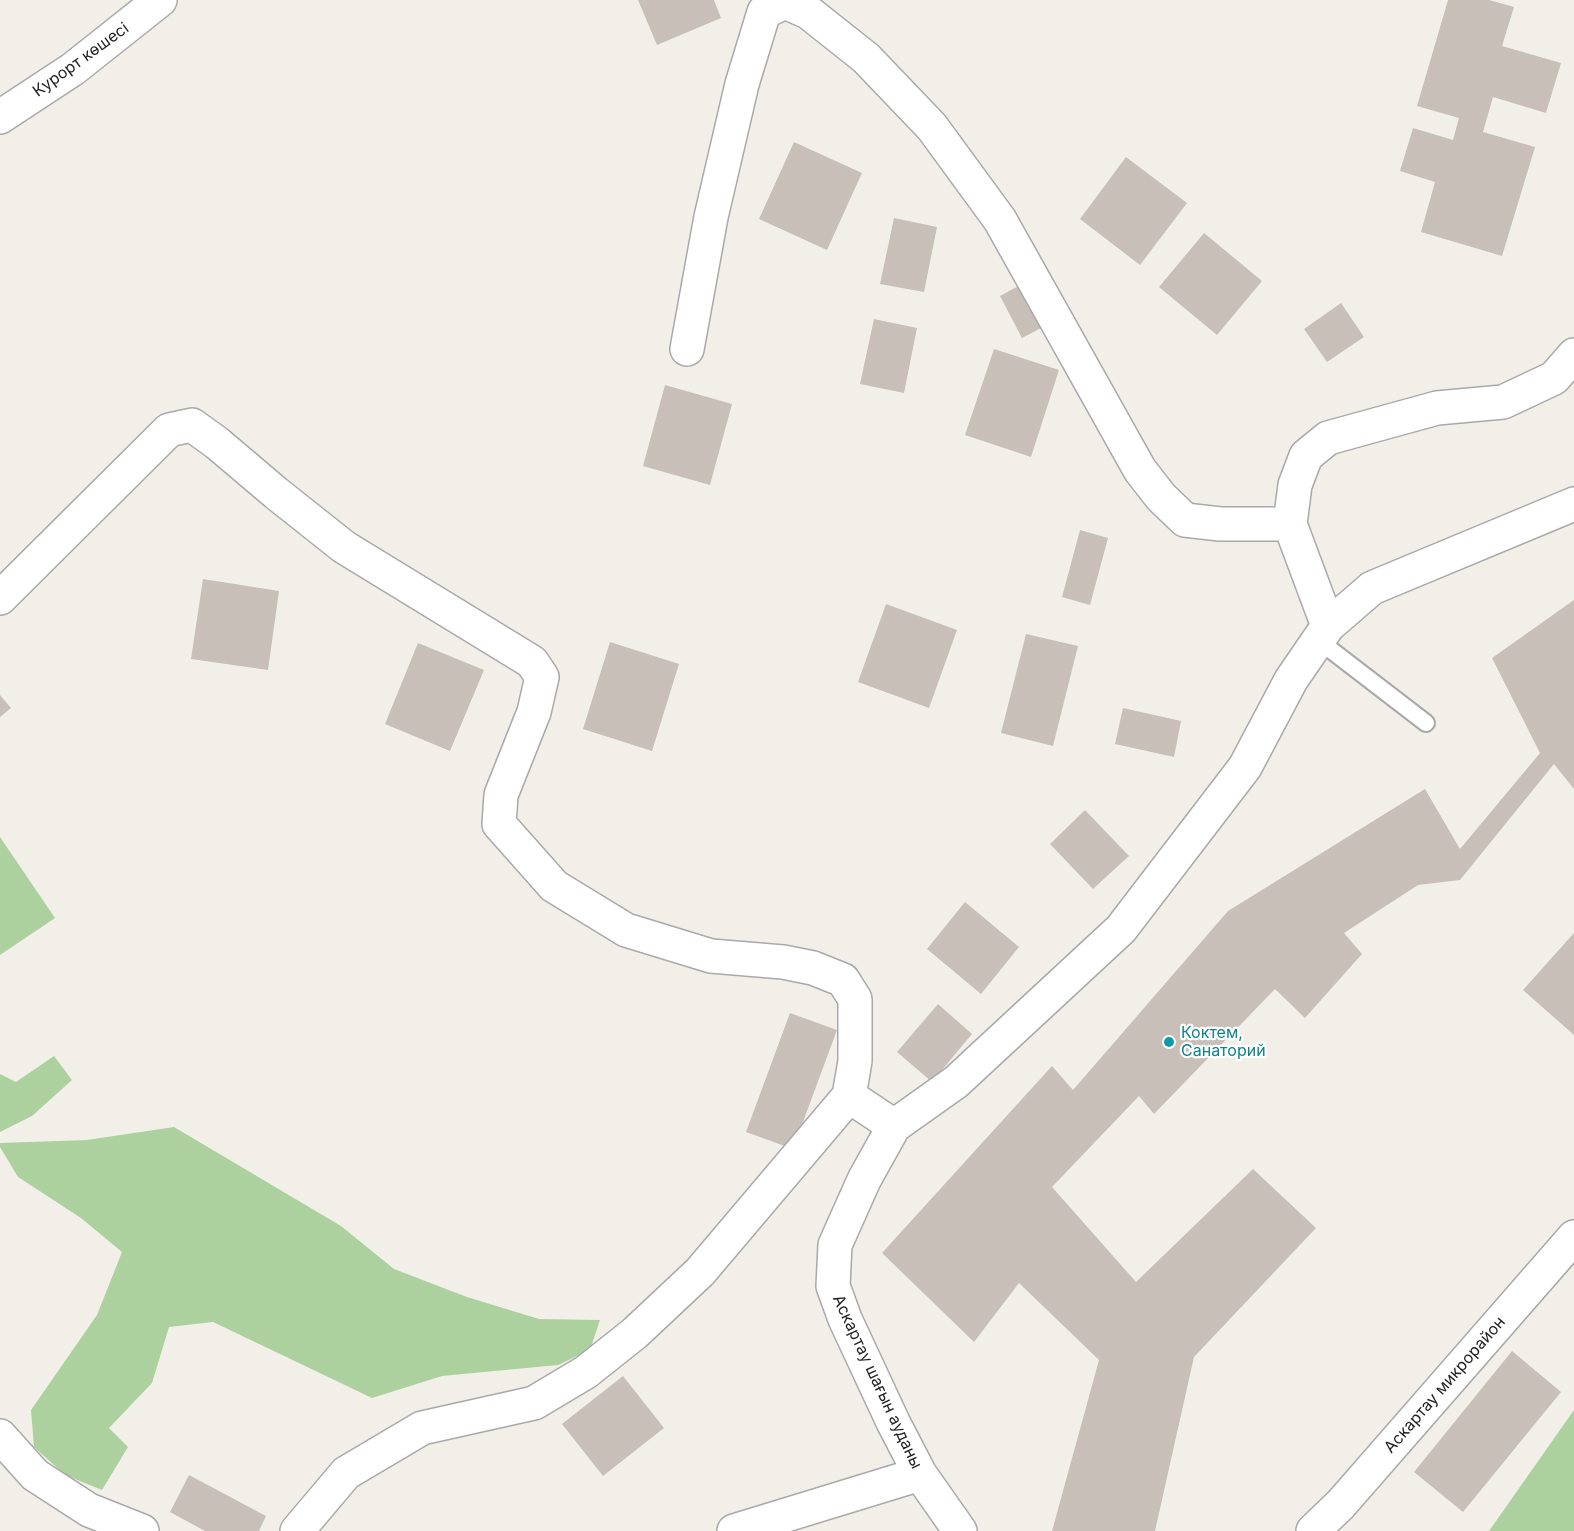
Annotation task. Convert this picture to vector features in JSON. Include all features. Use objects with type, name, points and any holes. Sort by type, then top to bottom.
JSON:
[{"type":"street","name":"Курорт көшесі","points":[[0,117],[73,69],[160,0]]},
{"type":"street","points":[[687,349],[711,217],[742,84],[764,12],[785,2],[808,12],[866,58],[932,127],[1000,220],[1140,470],[1161,497],[1185,520],[1220,524],[1290,524]]},
{"type":"street","points":[[1323,633],[1290,524],[1295,485],[1306,456],[1328,438],[1437,408],[1503,402],[1554,378],[1574,355]]},
{"type":"street","points":[[0,598],[169,430],[192,425],[344,547],[532,662],[542,677],[534,712],[501,795],[499,824],[554,886],[626,930],[711,956],[783,962],[813,968],[843,980],[855,999],[855,1061],[849,1096],[700,1272],[635,1333],[586,1372],[534,1403],[422,1428],[346,1473],[297,1531]]},
{"type":"street","points":[[849,1096],[894,1126],[956,1082],[1121,929],[1245,767],[1290,680],[1323,633],[1372,588],[1574,504]]},
{"type":"street","name":"Аскартау шағын ауданы","points":[[894,1126],[864,1180],[836,1245],[833,1286],[845,1319],[920,1474],[960,1531]]},
{"type":"street","name":"Аскартау микрорайон","points":[[1313,1531],[1341,1504],[1574,1237]]},
{"type":"street","points":[[0,1436],[35,1475],[89,1510],[142,1531]]},
{"type":"street","points":[[734,1531],[920,1474]]},
{"type":"lane","points":[[1323,633],[1426,723]]},
{"type":"green space","points":[[0,837],[55,918],[0,955]]},
{"type":"green space","points":[[54,1056],[72,1080],[32,1116],[0,1132],[0,1074],[16,1082]]},
{"type":"green space","points":[[174,1127],[341,1226],[394,1269],[467,1297],[539,1319],[600,1320],[590,1350],[558,1365],[442,1376],[372,1398],[213,1322],[169,1327],[152,1383],[109,1428],[128,1447],[102,1490],[65,1475],[34,1447],[31,1410],[97,1315],[122,1252],[81,1218],[18,1177],[0,1147],[0,1143],[87,1140]]},
{"type":"green space","points":[[1574,1410],[1574,1531],[1489,1531]]},
{"type":"building","points":[[638,0],[714,0],[721,18],[657,45]]},
{"type":"building","points":[[1448,0],[1489,0],[1514,7],[1502,46],[1561,63],[1546,113],[1493,97],[1483,132],[1535,147],[1502,256],[1421,232],[1435,182],[1400,171],[1413,128],[1453,140],[1459,118],[1417,106]]},
{"type":"building","points":[[794,142],[862,173],[827,250],[759,219]]},
{"type":"building","points":[[1126,157],[1187,203],[1140,265],[1080,219]]},
{"type":"building","points":[[894,218],[937,227],[924,292],[880,284]]},
{"type":"building","points":[[1204,233],[1262,281],[1217,335],[1159,287]]},
{"type":"building","points":[[1024,283],[1045,326],[1022,338],[1000,296]]},
{"type":"building","points":[[1341,303],[1364,337],[1327,362],[1304,329]]},
{"type":"building","points":[[874,319],[917,328],[904,393],[860,384]]},
{"type":"building","points":[[994,349],[1059,370],[1031,457],[965,435]]},
{"type":"building","points":[[665,385],[732,404],[710,485],[643,466]]},
{"type":"building","points":[[1080,530],[1108,538],[1090,605],[1062,597]]},
{"type":"building","points":[[203,579],[279,591],[268,670],[191,659]]},
{"type":"building","name":"Коктем, Санаторий","points":[[1574,600],[1574,789],[1554,764],[1460,880],[1418,885],[1344,933],[1362,954],[1305,1018],[1275,989],[1154,1114],[1139,1096],[1052,1187],[1136,1282],[1253,1169],[1316,1228],[1194,1357],[1155,1531],[1052,1531],[1099,1360],[1019,1283],[974,1342],[882,1253],[1052,1066],[1073,1090],[1228,911],[1425,789],[1460,849],[1540,753],[1492,658]]},
{"type":"building","points":[[886,604],[957,630],[929,708],[858,682]]},
{"type":"building","points":[[1026,634],[1078,646],[1053,746],[1001,733]]},
{"type":"building","points":[[610,642],[679,664],[652,751],[583,729]]},
{"type":"building","points":[[418,643],[484,670],[450,751],[385,724]]},
{"type":"building","points":[[0,695],[11,708],[0,717]]},
{"type":"building","points":[[1123,708],[1181,721],[1174,757],[1115,744]]},
{"type":"building","points":[[1085,810],[1129,856],[1093,889],[1050,844]]},
{"type":"building","points":[[965,902],[1019,947],[981,994],[927,949]]},
{"type":"building","points":[[1574,933],[1574,1035],[1523,990]]},
{"type":"building","points":[[938,1004],[972,1034],[932,1082],[897,1052]]},
{"type":"building","points":[[790,1013],[837,1030],[793,1149],[746,1132]]},
{"type":"building","points":[[1512,1351],[1561,1392],[1463,1512],[1414,1472]]},
{"type":"building","points":[[623,1376],[664,1428],[603,1476],[562,1424]]},
{"type":"building","points":[[189,1475],[266,1516],[259,1531],[205,1531],[170,1512]]},
{"type":"place","name":"Коктем, Санаторий","points":[[1169,1042]]}]
